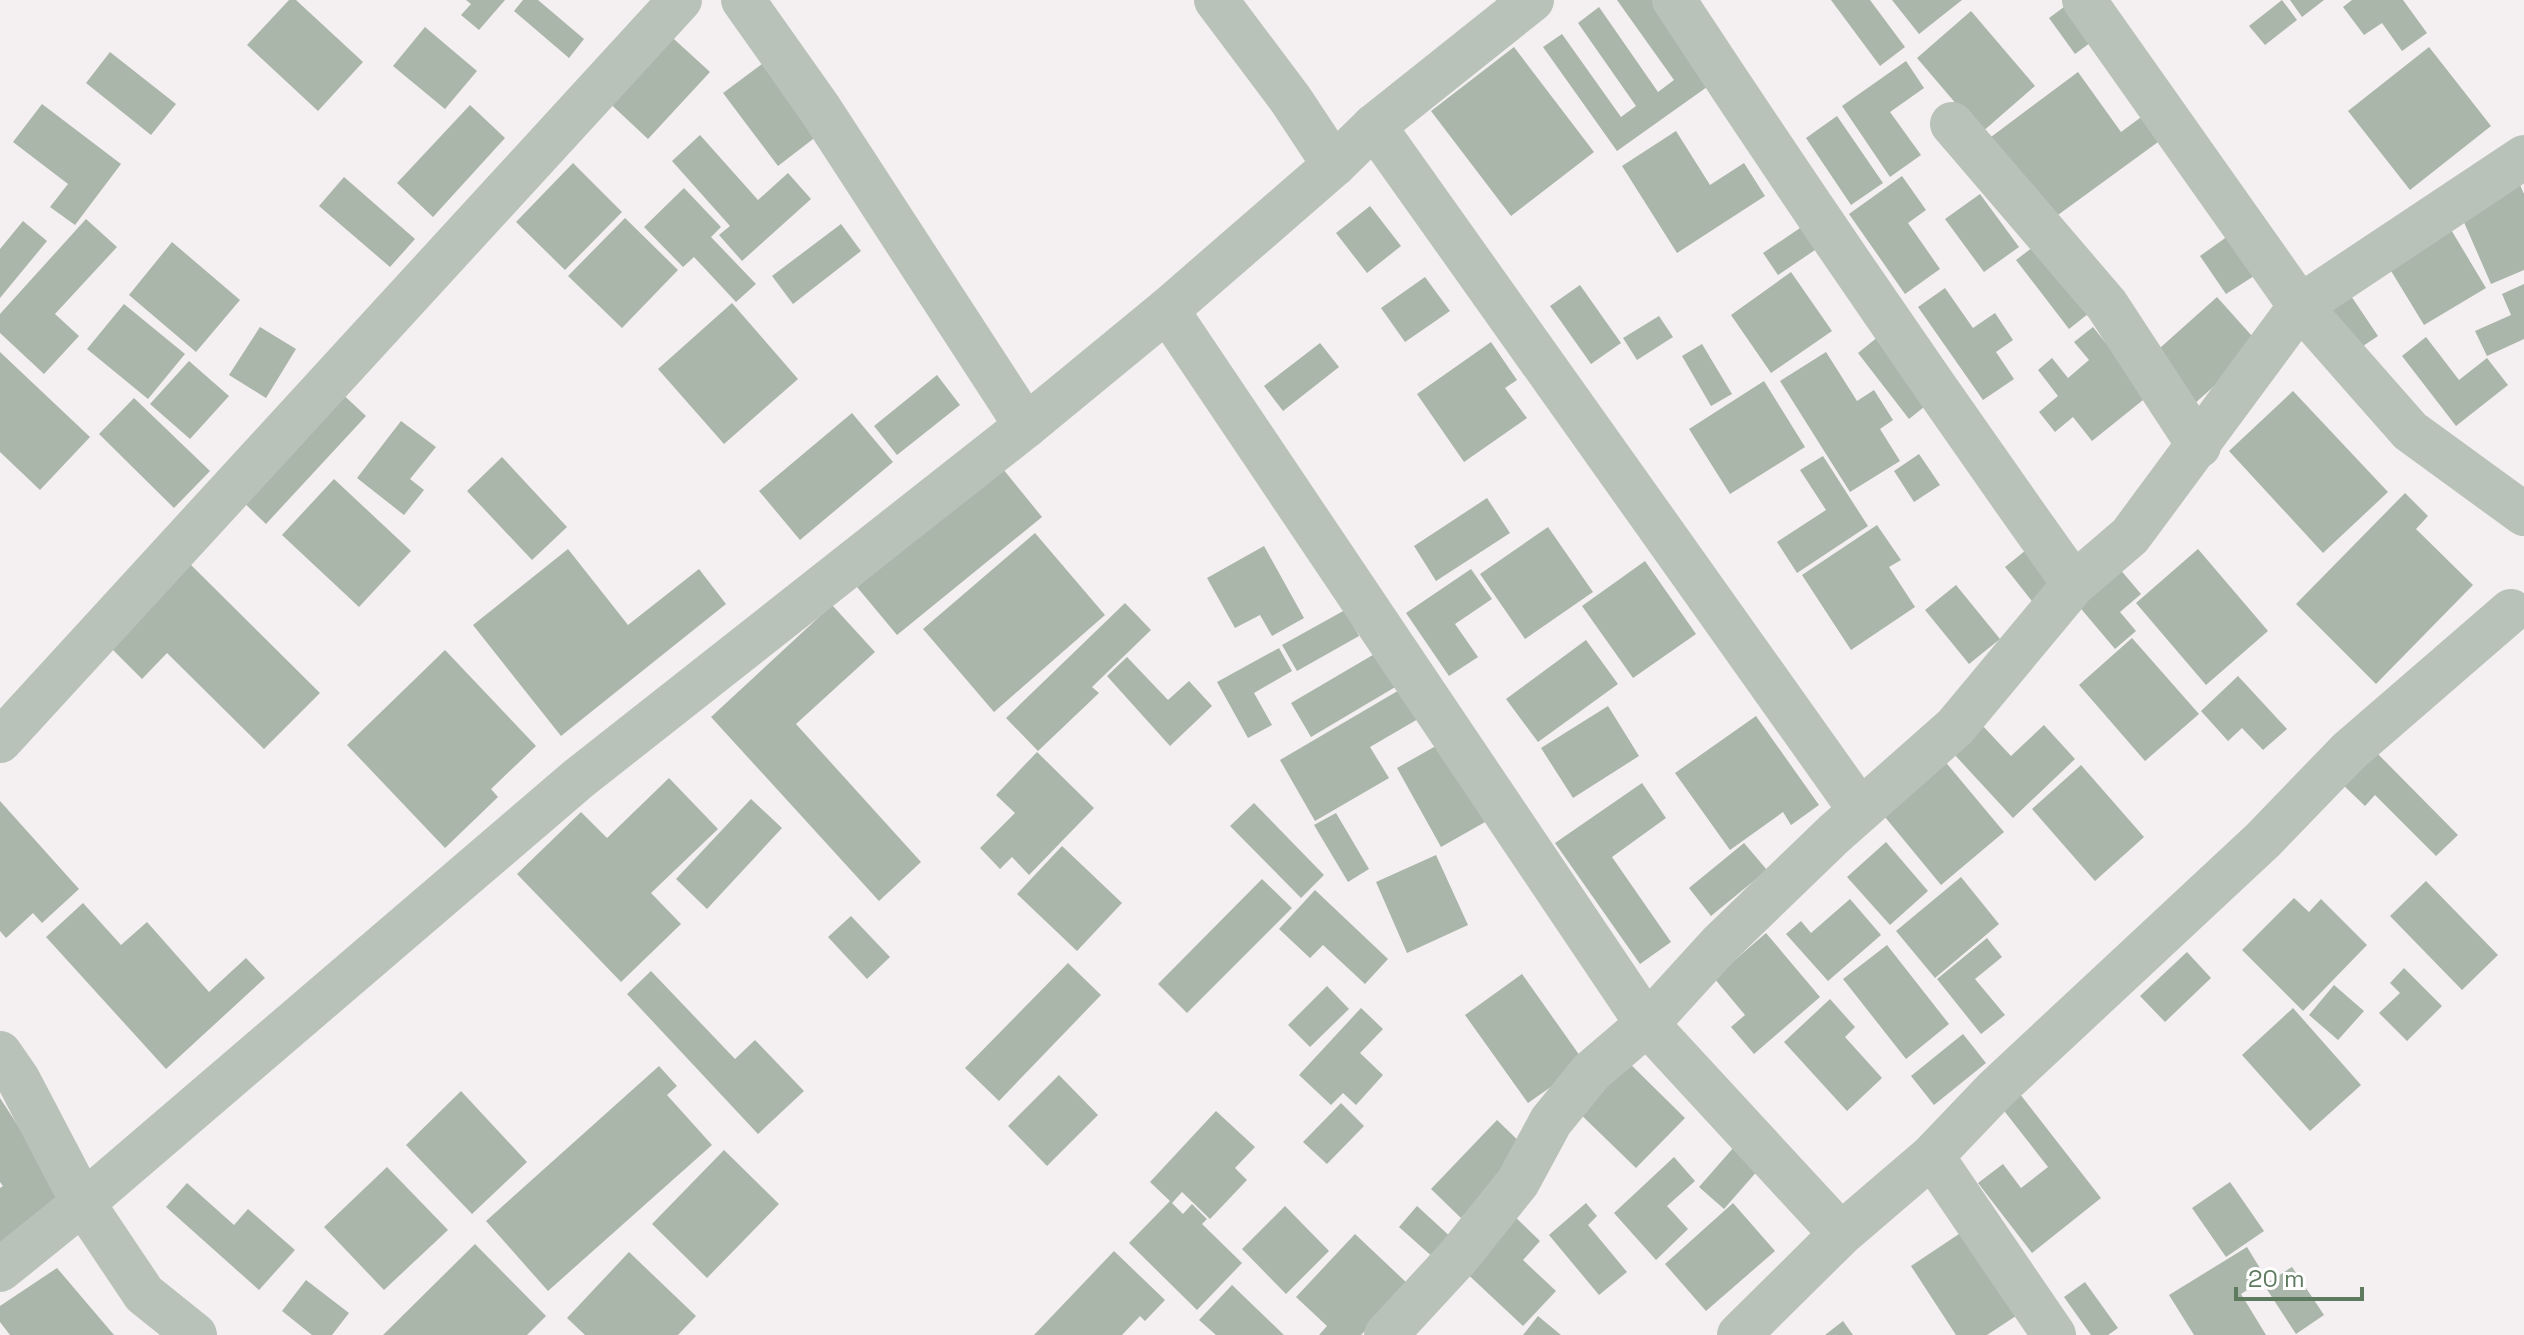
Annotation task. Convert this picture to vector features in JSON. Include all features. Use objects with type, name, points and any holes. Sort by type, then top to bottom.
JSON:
[{"type":"street","points":[[0,741],[680,0]]},
{"type":"street","points":[[743,0],[820,109],[1026,426]]},
{"type":"street","points":[[1216,0],[1291,100],[1334,165]]},
{"type":"street","points":[[0,1270],[83,1203],[578,779],[1026,426],[1167,310],[1334,165],[1374,126],[1532,0]]},
{"type":"street","points":[[1674,0],[1816,216],[2074,584]]},
{"type":"street","points":[[2084,0],[2300,306],[2410,431],[2524,514]]},
{"type":"street","points":[[1952,124],[2107,305],[2199,446]]},
{"type":"street","points":[[1374,126],[1860,810]]},
{"type":"street","points":[[1386,1335],[1458,1257],[1518,1182],[1551,1121],[1591,1072],[1647,1024],[1720,944],[1860,810],[1955,727],[2074,584],[2130,536],[2300,306],[2524,157]]},
{"type":"street","points":[[1167,310],[1647,1024],[1841,1234]]},
{"type":"street","points":[[1739,1335],[1841,1234],[1932,1156],[1996,1089],[2263,840],[2348,752],[2511,611]]},
{"type":"street","points":[[0,1053],[18,1079],[83,1203],[144,1294],[195,1335]]},
{"type":"street","points":[[1932,1156],[2054,1335]]},
{"type":"building","points":[[289,0],[296,0],[363,62],[318,111],[247,45]]},
{"type":"building","points":[[466,0],[505,0],[479,30],[461,15],[471,4]]},
{"type":"building","points":[[523,0],[538,0],[584,39],[569,58],[514,11]]},
{"type":"building","points":[[1617,0],[1656,0],[1714,82],[1617,151],[1543,47],[1562,34],[1621,117],[1636,106],[1578,23],[1599,7],[1658,92],[1674,80]]},
{"type":"building","points":[[1831,0],[1870,0],[1905,47],[1880,66]]},
{"type":"building","points":[[1892,0],[1962,0],[1919,34]]},
{"type":"building","points":[[2282,0],[2297,20],[2265,45],[2249,26]]},
{"type":"building","points":[[2290,0],[2324,0],[2302,17]]},
{"type":"building","points":[[2352,0],[2403,0],[2427,33],[2402,51],[2382,23],[2364,35],[2343,7]]},
{"type":"building","points":[[2068,4],[2094,40],[2075,54],[2049,18]]},
{"type":"building","points":[[1971,11],[2035,86],[1981,133],[1917,58]]},
{"type":"building","points":[[425,27],[477,71],[445,109],[393,66]]},
{"type":"building","points":[[663,29],[710,72],[648,139],[602,96]]},
{"type":"building","points":[[1514,47],[1594,152],[1511,216],[1431,111]]},
{"type":"building","points":[[2429,47],[2491,126],[2410,190],[2348,111]]},
{"type":"building","points":[[110,52],[176,104],[151,135],[86,83]]},
{"type":"building","points":[[1906,61],[1924,88],[1890,112],[1921,155],[1890,177],[1842,106]]},
{"type":"building","points":[[762,64],[817,136],[778,166],[723,93]]},
{"type":"building","points":[[2078,72],[2121,132],[2152,109],[2169,134],[2051,220],[1991,137]]},
{"type":"building","points":[[42,104],[121,164],[75,225],[50,207],[68,184],[13,142]]},
{"type":"building","points":[[470,105],[505,138],[433,217],[397,183]]},
{"type":"building","points":[[1837,116],[1883,183],[1851,205],[1806,138]]},
{"type":"building","points":[[1676,131],[1710,185],[1744,163],[1765,196],[1677,253],[1622,166]]},
{"type":"building","points":[[700,135],[758,200],[788,173],[811,199],[742,261],[719,235],[730,226],[672,161]]},
{"type":"building","points":[[573,163],[622,212],[565,270],[516,222]]},
{"type":"building","points":[[1902,176],[1926,210],[1908,223],[1940,269],[1905,294],[1849,214]]},
{"type":"building","points":[[344,177],[415,239],[390,267],[319,206]]},
{"type":"building","points":[[2517,178],[2524,194],[2524,270],[2491,284],[2456,204]]},
{"type":"building","points":[[684,188],[721,227],[711,237],[756,284],[736,302],[694,257],[683,267],[644,227]]},
{"type":"building","points":[[1980,194],[2019,247],[1984,272],[1945,219]]},
{"type":"building","points":[[1370,206],[1401,246],[1367,273],[1336,233]]},
{"type":"building","points":[[625,218],[678,270],[622,328],[568,276]]},
{"type":"building","points":[[86,219],[117,247],[55,314],[79,336],[44,374],[0,333],[0,314]]},
{"type":"building","points":[[23,221],[47,241],[0,298],[0,249]]},
{"type":"building","points":[[2447,223],[2486,288],[2424,325],[2385,261]]},
{"type":"building","points":[[841,224],[861,251],[793,304],[772,276]]},
{"type":"building","points":[[1803,226],[1818,248],[1778,275],[1763,253]]},
{"type":"building","points":[[2228,236],[2254,276],[2226,294],[2200,256]]},
{"type":"building","points":[[2045,238],[2098,306],[2069,329],[2016,260]]},
{"type":"building","points":[[172,242],[240,300],[196,352],[129,295]]},
{"type":"building","points":[[1791,272],[1832,331],[1771,373],[1731,315]]},
{"type":"building","points":[[1425,277],[1450,311],[1405,342],[1381,308]]},
{"type":"building","points":[[2343,284],[2378,336],[2357,350],[2323,298]]},
{"type":"building","points":[[2524,284],[2524,339],[2487,356],[2475,331],[2511,315],[2502,294]]},
{"type":"building","points":[[1580,285],[1621,343],[1591,364],[1550,306]]},
{"type":"building","points":[[1945,288],[1973,328],[1995,313],[2013,340],[1996,352],[2014,379],[1983,400],[1918,307]]},
{"type":"building","points":[[2217,297],[2260,345],[2193,405],[2151,356]]},
{"type":"building","points":[[732,303],[798,379],[724,444],[658,369]]},
{"type":"building","points":[[124,304],[185,354],[148,399],[87,349]]},
{"type":"building","points":[[1659,316],[1673,337],[1637,360],[1623,338]]},
{"type":"building","points":[[260,327],[296,349],[266,398],[229,375]]},
{"type":"building","points":[[2093,327],[2148,396],[2092,441],[2073,417],[2055,432],[2039,412],[2058,396],[2038,370],[2052,358],[2068,378],[2089,360],[2074,342]]},
{"type":"building","points":[[1884,332],[1929,403],[1909,419],[1858,353]]},
{"type":"building","points":[[2426,337],[2459,380],[2487,358],[2508,385],[2456,426],[2402,356]]},
{"type":"building","points":[[1491,342],[1517,380],[1505,388],[1527,418],[1464,462],[1417,394]]},
{"type":"building","points":[[1320,343],[1339,367],[1283,411],[1264,386]]},
{"type":"building","points":[[1702,344],[1732,394],[1711,406],[1682,356]]},
{"type":"building","points":[[0,352],[90,437],[40,490],[0,452]]},
{"type":"building","points":[[1826,352],[1857,401],[1874,390],[1893,420],[1880,429],[1900,461],[1850,492],[1780,381]]},
{"type":"building","points":[[189,361],[229,396],[190,439],[150,404]]},
{"type":"building","points":[[937,375],[960,405],[897,455],[874,426]]},
{"type":"building","points":[[1764,381],[1805,447],[1730,494],[1689,429]]},
{"type":"building","points":[[336,388],[366,416],[266,524],[236,495]]},
{"type":"building","points":[[2293,391],[2388,492],[2323,553],[2229,451]]},
{"type":"building","points":[[134,398],[210,471],[174,508],[99,434]]},
{"type":"building","points":[[852,413],[893,462],[800,540],[759,491]]},
{"type":"building","points":[[401,421],[436,447],[410,479],[424,490],[404,515],[357,478]]},
{"type":"building","points":[[1919,454],[1940,485],[1914,502],[1894,471]]},
{"type":"building","points":[[1823,456],[1868,526],[1797,573],[1777,542],[1826,510],[1800,470]]},
{"type":"building","points":[[502,457],[567,527],[532,560],[467,491]]},
{"type":"building","points":[[1003,469],[1042,517],[897,635],[857,587]]},
{"type":"building","points":[[334,479],[411,551],[359,607],[282,535]]},
{"type":"building","points":[[2405,493],[2428,516],[2416,529],[2473,585],[2376,684],[2296,604]]},
{"type":"building","points":[[1487,498],[1510,533],[1436,581],[1414,546]]},
{"type":"building","points":[[1877,525],[1901,560],[1889,567],[1915,607],[1851,650],[1802,575]]},
{"type":"building","points":[[1548,527],[1593,592],[1525,639],[1480,574]]},
{"type":"building","points":[[1035,533],[1105,615],[994,712],[923,629]]},
{"type":"building","points":[[1264,546],[1304,618],[1272,636],[1260,615],[1235,628],[1207,578]]},
{"type":"building","points":[[2031,546],[2061,585],[2035,605],[2005,567]]},
{"type":"building","points":[[568,549],[628,625],[699,569],[726,604],[561,736],[473,625]]},
{"type":"building","points":[[2198,549],[2268,631],[2206,685],[2136,603]]},
{"type":"building","points":[[1645,561],[1696,634],[1633,678],[1582,606]]},
{"type":"building","points":[[190,564],[320,693],[264,749],[167,653],[142,679],[109,646]]},
{"type":"building","points":[[2119,568],[2141,594],[2120,612],[2136,631],[2115,649],[2077,604]]},
{"type":"building","points":[[1471,569],[1492,599],[1455,624],[1478,657],[1449,676],[1406,613]]},
{"type":"building","points":[[1956,585],[2000,639],[1969,664],[1925,610]]},
{"type":"building","points":[[1125,603],[1151,630],[1092,687],[1099,693],[1038,751],[1006,718]]},
{"type":"building","points":[[832,605],[875,652],[796,724],[921,862],[879,901],[711,717]]},
{"type":"building","points":[[1345,610],[1359,636],[1297,671],[1282,645]]},
{"type":"building","points":[[2132,638],[2199,714],[2145,761],[2079,685]]},
{"type":"building","points":[[1586,640],[1618,684],[1538,742],[1506,699]]},
{"type":"building","points":[[1279,648],[1292,671],[1254,693],[1272,725],[1248,738],[1217,682]]},
{"type":"building","points":[[1383,649],[1402,683],[1311,737],[1291,703]]},
{"type":"building","points":[[445,650],[536,746],[491,789],[498,797],[445,848],[347,745]]},
{"type":"building","points":[[1127,657],[1168,700],[1189,681],[1212,706],[1170,746],[1107,676]]},
{"type":"building","points":[[2238,676],[2287,729],[2263,750],[2242,728],[2228,741],[2201,711]]},
{"type":"building","points":[[1401,689],[1418,719],[1370,747],[1389,778],[1315,821],[1280,760]]},
{"type":"building","points":[[1608,706],[1639,756],[1573,798],[1541,748]]},
{"type":"building","points":[[1756,716],[1819,805],[1791,825],[1783,812],[1730,850],[1675,773]]},
{"type":"building","points":[[1982,725],[2011,756],[2044,725],[2075,759],[2013,818],[1953,753]]},
{"type":"building","points":[[1441,743],[1485,822],[1441,847],[1397,768]]},
{"type":"building","points":[[2373,749],[2458,835],[2436,856],[2375,795],[2365,806],[2340,782]]},
{"type":"building","points":[[1037,752],[1094,808],[1029,875],[1012,857],[1000,869],[980,848],[1015,813],[996,795]]},
{"type":"building","points":[[1943,759],[2004,832],[1941,885],[1880,811]]},
{"type":"building","points":[[2081,765],[2144,837],[2095,881],[2032,809]]},
{"type":"building","points":[[669,778],[718,829],[651,893],[681,924],[621,982],[517,874],[581,812],[607,838]]},
{"type":"building","points":[[1642,783],[1666,818],[1612,857],[1671,942],[1640,964],[1555,843]]},
{"type":"building","points":[[751,799],[782,828],[707,909],[676,879]]},
{"type":"building","points":[[0,801],[79,889],[42,923],[33,913],[6,938],[0,931]]},
{"type":"building","points":[[1254,803],[1324,875],[1301,898],[1230,826]]},
{"type":"building","points":[[1336,813],[1369,869],[1348,882],[1314,825]]},
{"type":"building","points":[[1886,842],[1928,891],[1890,925],[1847,877]]},
{"type":"building","points":[[1744,843],[1767,870],[1711,916],[1689,888]]},
{"type":"building","points":[[1062,846],[1122,903],[1077,951],[1017,894]]},
{"type":"building","points":[[1436,855],[1468,925],[1407,953],[1376,882]]},
{"type":"building","points":[[1961,877],[1999,924],[1935,978],[1896,931]]},
{"type":"building","points":[[1262,879],[1292,908],[1187,1013],[1158,984]]},
{"type":"building","points":[[2426,881],[2498,955],[2462,990],[2390,916]]},
{"type":"building","points":[[1315,890],[1388,959],[1365,984],[1323,945],[1310,958],[1279,929]]},
{"type":"building","points":[[2294,898],[2309,912],[2321,899],[2367,945],[2303,1011],[2242,950]]},
{"type":"building","points":[[1850,899],[1881,935],[1828,981],[1786,934],[1801,921],[1811,933]]},
{"type":"building","points":[[83,903],[121,945],[147,922],[209,992],[246,958],[265,978],[166,1069],[46,937]]},
{"type":"building","points":[[851,916],[890,957],[867,979],[828,937]]},
{"type":"building","points":[[1766,933],[1820,997],[1754,1054],[1731,1027],[1745,1015],[1714,978]]},
{"type":"building","points":[[1987,938],[2002,957],[1975,979],[2005,1015],[1981,1034],[1937,979]]},
{"type":"building","points":[[1887,945],[1949,1024],[1906,1059],[1843,979]]},
{"type":"building","points":[[2187,952],[2211,978],[2165,1022],[2140,996]]},
{"type":"building","points":[[1068,963],[1101,995],[999,1101],[965,1068]]},
{"type":"building","points":[[2404,968],[2442,1006],[2407,1041],[2379,1013],[2400,993],[2390,983]]},
{"type":"building","points":[[651,971],[735,1059],[755,1040],[804,1091],[758,1134],[627,994]]},
{"type":"building","points":[[1522,974],[1585,1063],[1528,1103],[1465,1015]]},
{"type":"building","points":[[2334,985],[2364,1011],[2338,1040],[2309,1015]]},
{"type":"building","points":[[1327,986],[1349,1009],[1310,1047],[1288,1025]]},
{"type":"building","points":[[1830,999],[1855,1027],[1845,1037],[1882,1078],[1847,1111],[1784,1042]]},
{"type":"building","points":[[1361,1008],[1383,1029],[1360,1053],[1383,1075],[1356,1105],[1343,1093],[1331,1105],[1299,1075]]},
{"type":"building","points":[[2293,1008],[2361,1085],[2310,1131],[2242,1055]]},
{"type":"building","points":[[1963,1034],[1986,1063],[1934,1105],[1911,1076]]},
{"type":"building","points":[[1619,1053],[1685,1118],[1636,1168],[1570,1104]]},
{"type":"building","points":[[659,1066],[677,1086],[667,1095],[712,1145],[548,1291],[486,1221]]},
{"type":"building","points":[[1059,1075],[1098,1115],[1047,1166],[1008,1126]]},
{"type":"building","points":[[2016,1089],[2101,1198],[2032,1253],[1978,1183],[2003,1164],[2021,1188],[2048,1167],[1998,1103]]},
{"type":"building","points":[[461,1091],[527,1162],[472,1214],[406,1145]]},
{"type":"building","points":[[0,1098],[68,1202],[0,1249],[0,1188],[3,1186],[0,1182]]},
{"type":"building","points":[[1341,1103],[1364,1126],[1327,1164],[1303,1142]]},
{"type":"building","points":[[1216,1111],[1255,1147],[1235,1168],[1247,1180],[1210,1219],[1182,1192],[1172,1203],[1183,1214],[1192,1204],[1207,1219],[1202,1224],[1242,1263],[1197,1310],[1129,1243],[1170,1201],[1150,1182]]},
{"type":"building","points":[[1497,1120],[1527,1149],[1461,1218],[1431,1189]]},
{"type":"building","points":[[1734,1147],[1759,1169],[1724,1209],[1699,1187]]},
{"type":"building","points":[[724,1150],[779,1204],[707,1278],[652,1224]]},
{"type":"building","points":[[1674,1157],[1695,1181],[1667,1206],[1688,1229],[1656,1260],[1614,1213]]},
{"type":"building","points":[[387,1167],[448,1230],[384,1290],[324,1227]]},
{"type":"building","points":[[2230,1182],[2264,1231],[2226,1257],[2192,1208]]},
{"type":"building","points":[[187,1183],[234,1225],[248,1209],[295,1250],[259,1290],[166,1207]]},
{"type":"building","points":[[1586,1203],[1597,1216],[1588,1225],[1627,1272],[1599,1295],[1549,1235]]},
{"type":"building","points":[[1733,1203],[1775,1251],[1706,1311],[1665,1264]]},
{"type":"building","points":[[1285,1206],[1329,1251],[1286,1294],[1242,1249]]},
{"type":"building","points":[[1417,1206],[1453,1239],[1435,1259],[1399,1227]]},
{"type":"building","points":[[1511,1213],[1540,1241],[1523,1260],[1556,1291],[1523,1326],[1460,1267]]},
{"type":"building","points":[[1968,1228],[2022,1312],[1987,1335],[1956,1335],[1911,1266]]},
{"type":"building","points":[[1355,1234],[1408,1284],[1361,1335],[1319,1335],[1327,1326],[1296,1297]]},
{"type":"building","points":[[475,1244],[546,1316],[527,1335],[383,1335]]},
{"type":"building","points":[[2247,1247],[2266,1278],[2241,1294],[2266,1335],[2194,1335],[2169,1295]]},
{"type":"building","points":[[1114,1251],[1165,1300],[1145,1321],[1140,1316],[1122,1335],[1034,1335]]},
{"type":"building","points":[[629,1252],[696,1316],[678,1335],[585,1335],[567,1318]]},
{"type":"building","points":[[2292,1267],[2324,1315],[2296,1334],[2264,1285]]},
{"type":"building","points":[[57,1268],[114,1335],[10,1335],[0,1322],[0,1306]]},
{"type":"building","points":[[306,1280],[349,1313],[332,1335],[312,1335],[282,1311]]},
{"type":"building","points":[[2085,1282],[2118,1328],[2108,1335],[2091,1335],[2064,1297]]},
{"type":"building","points":[[1232,1285],[1284,1335],[1216,1335],[1199,1320]]},
{"type":"building","points":[[1538,1316],[1561,1335],[1523,1335]]},
{"type":"building","points":[[1843,1321],[1853,1335],[1825,1335]]}]
